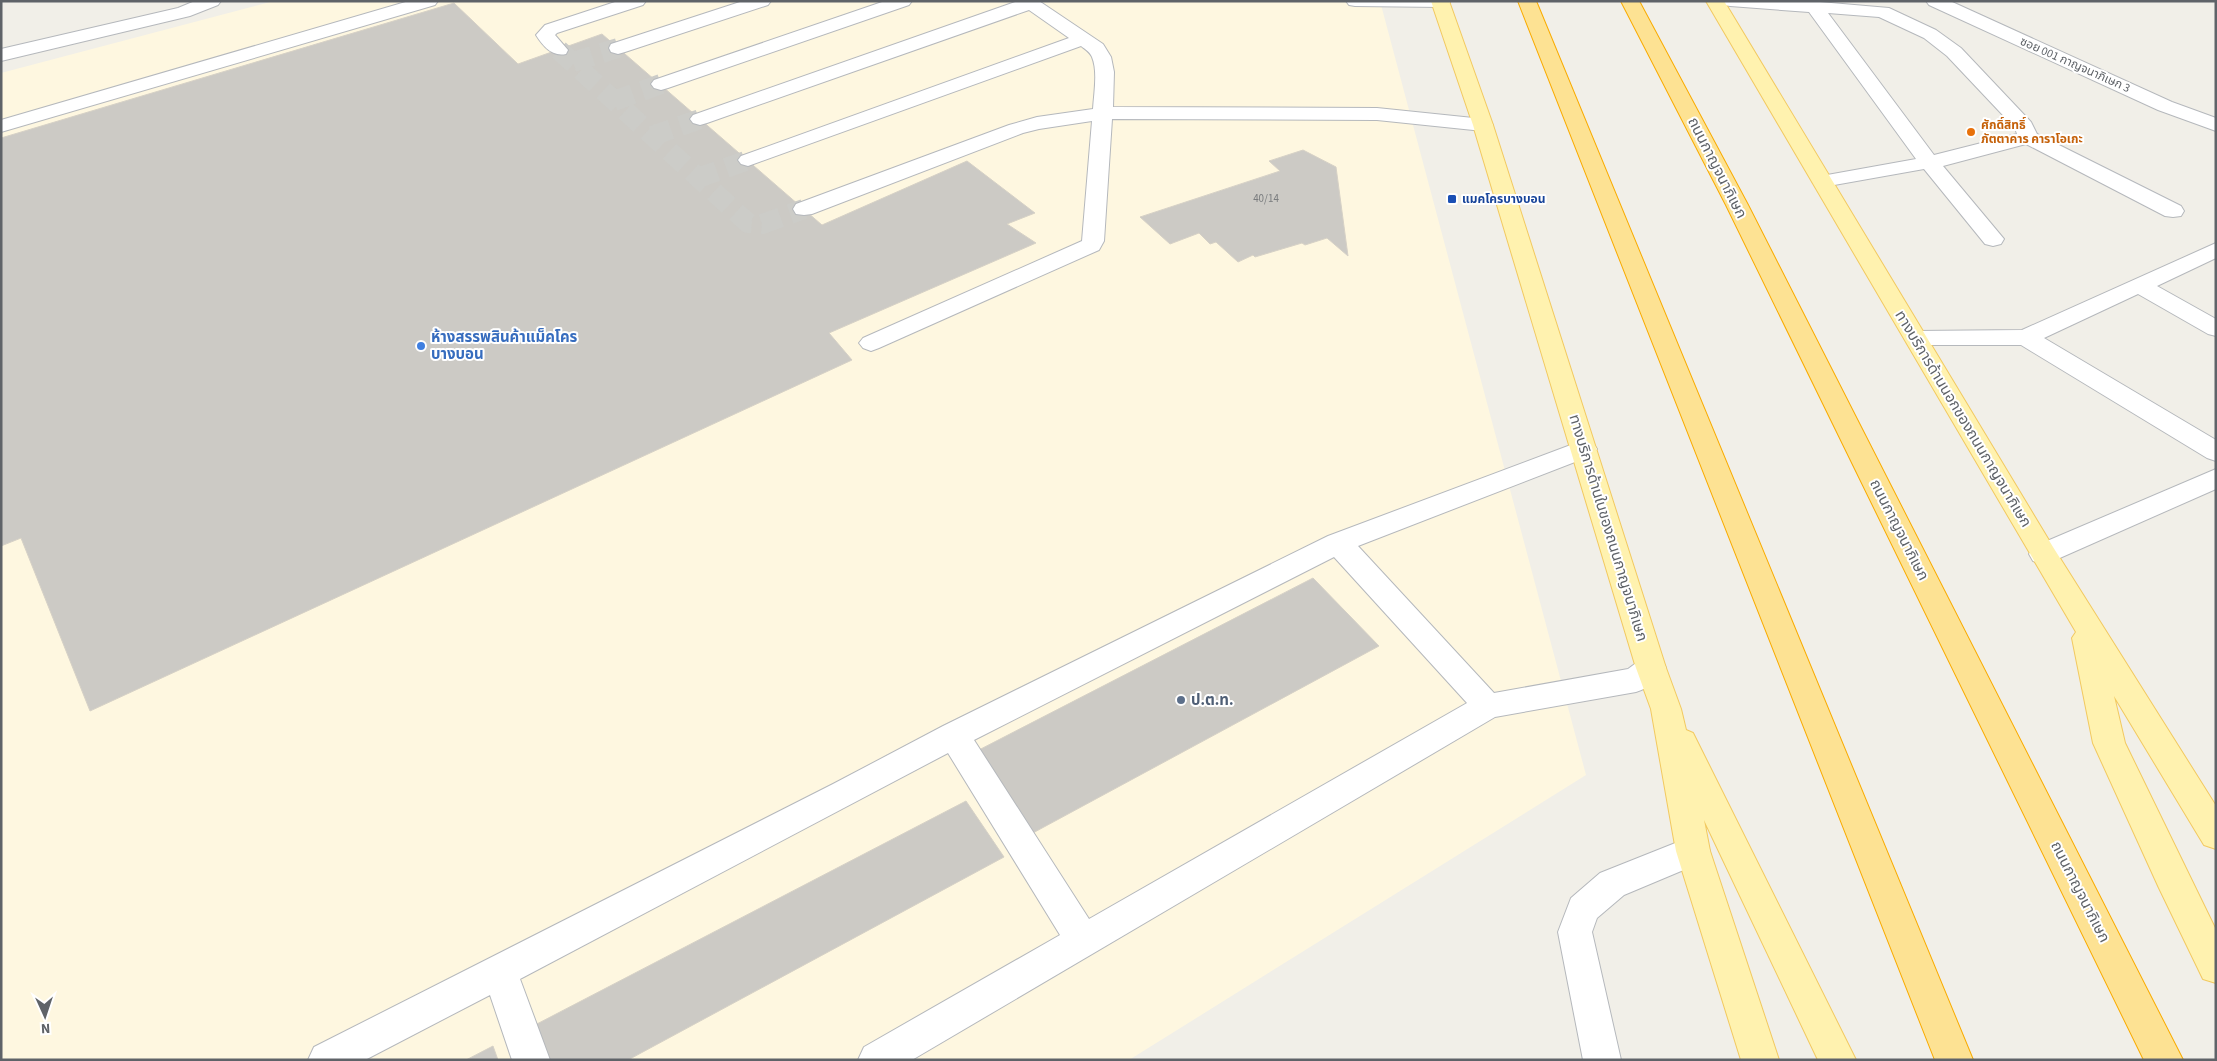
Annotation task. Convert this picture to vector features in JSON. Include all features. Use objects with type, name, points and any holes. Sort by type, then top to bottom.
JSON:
[{"type":"highway","points":[[1527,1],[1954,1060]]},
{"type":"highway","name":"ถนนกาญจนาภิเษก","points":[[1630,1],[1741,214],[2164,1060]]},
{"type":"main road","name":"ทางบริการด้านนอกของถนนกาญจนาภิเษก","points":[[1715,1],[2043,554],[2216,835]]},
{"type":"main road","name":"ทางบริการด้านในของถนนกาญจนาภิเษก","points":[[1441,2],[1483,126],[1651,668],[1666,709],[1693,851],[1760,1060]]},
{"type":"main road","points":[[2083,620],[2109,743],[2170,877],[2216,967]]},
{"type":"main road","points":[[1666,709],[1837,1060]]},
{"type":"street","points":[[1,55],[184,12],[212,1]]},
{"type":"street","points":[[1,126],[429,1]]},
{"type":"street","points":[[559,50],[545,35],[551,29],[637,1]]},
{"type":"street","points":[[618,48],[762,1]]},
{"type":"street","points":[[661,84],[903,1]]},
{"type":"street","points":[[1355,1],[1441,2]]},
{"type":"street","points":[[1730,1],[1816,9],[1883,12],[1922,3]]},
{"type":"street","points":[[700,119],[1028,2],[1096,48],[1102,57],[1104,72],[1103,113],[1094,232],[1091,245],[871,342]]},
{"type":"street","name":"ซอย 001 กาญจนาภิเษก 3","points":[[1922,3],[2165,106],[2216,125]]},
{"type":"street","points":[[1816,9],[1929,162],[1993,239]]},
{"type":"street","points":[[1883,12],[1930,34],[1954,52],[2024,126],[2028,137],[2173,211]]},
{"type":"street","points":[[748,160],[1084,39]]},
{"type":"street","points":[[804,209],[1016,129],[1037,123],[1103,113],[1377,114],[1483,126]]},
{"type":"street","points":[[1823,181],[1929,162],[2007,144],[2028,137]]},
{"type":"street","points":[[1916,338],[2026,337],[2216,250]]},
{"type":"street","points":[[2139,285],[2216,329]]},
{"type":"street","points":[[2026,337],[2216,452]]},
{"type":"street","points":[[326,1060],[844,794],[954,735],[1338,543],[1584,449]]},
{"type":"street","points":[[2043,554],[2216,478]]},
{"type":"street","points":[[1338,543],[1488,706]]},
{"type":"street","points":[[877,1060],[1488,706],[1636,680],[1651,668]]},
{"type":"street","points":[[954,735],[1083,941]]},
{"type":"street","points":[[1602,1060],[1575,932],[1583,909],[1612,884],[1693,851]]},
{"type":"street","points":[[499,970],[531,1060]]},
{"type":"shaded area","points":[[274,1],[1380,1],[1586,775],[1129,1060],[1,1060],[1,73]]},
{"type":"building","name":"ห้างสรรพสินค้าแม็คโคร บางบอน","points":[[454,3],[518,64],[602,34],[822,225],[967,161],[1035,213],[1007,224],[1036,243],[829,333],[852,360],[90,711],[21,538],[1,546],[1,138]]},
{"type":"building","points":[[1303,150],[1336,167],[1348,256],[1327,238],[1305,245],[1302,243],[1255,257],[1253,255],[1238,262],[1216,242],[1210,244],[1199,233],[1170,244],[1140,217],[1280,171],[1269,161]]},
{"type":"building","points":[[1313,578],[1379,646],[1031,834],[973,753]]},
{"type":"building","points":[[966,801],[1004,857],[628,1060],[546,1060],[533,1026]]},
{"type":"building","points":[[493,1046],[498,1060],[466,1060]]},
{"type":"tunnel","points":[[573,62],[618,48]]},
{"type":"tunnel","points":[[559,50],[615,101]]},
{"type":"tunnel","points":[[615,101],[661,84]]},
{"type":"tunnel","points":[[615,101],[653,136]]},
{"type":"tunnel","points":[[653,136],[700,119]]},
{"type":"tunnel","points":[[653,136],[699,178]]},
{"type":"tunnel","points":[[699,178],[748,160]]},
{"type":"tunnel","points":[[699,178],[748,223],[762,224],[804,209]]},
{"type":"place","name":"ศักดิ์สิทธิ์ ภัตตาคาร คาราโอเกะ","points":[[1971,132]]},
{"type":"place","name":"แมคโครบางบอน","points":[[1452,199]]},
{"type":"place","name":"ห้างสรรพสินค้าแม็คโคร บางบอน","points":[[421,346]]},
{"type":"place","name":"ป.ต.ท.","points":[[1181,700]]}]
